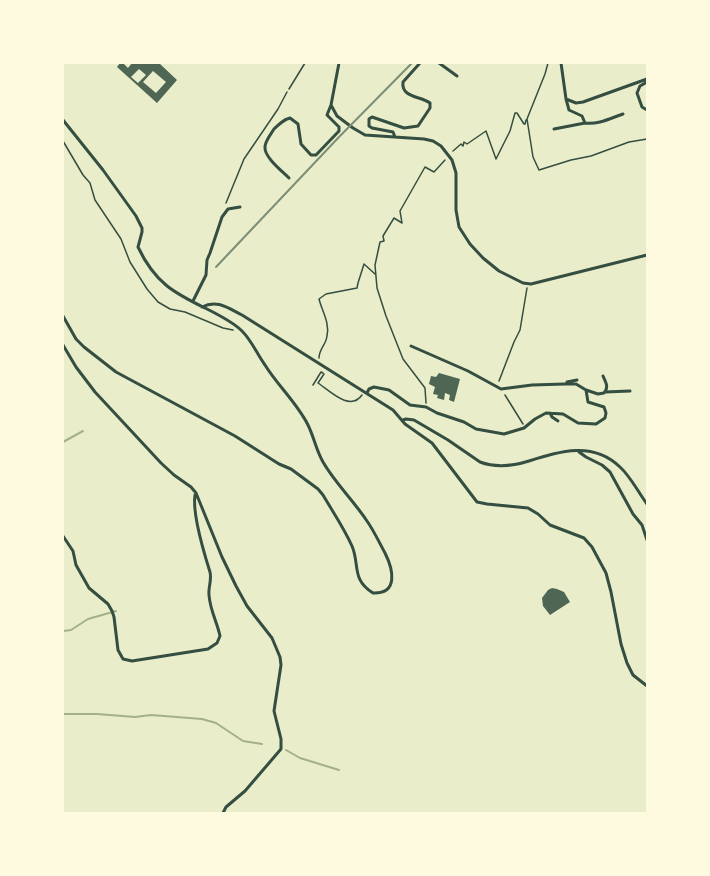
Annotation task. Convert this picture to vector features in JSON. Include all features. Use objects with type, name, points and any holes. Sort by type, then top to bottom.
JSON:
[{"type":"street","points":[[289,178],[268,157],[265,144],[283,120],[290,118],[298,124],[301,144],[311,155],[316,155],[339,131],[339,127],[327,115],[339,63]]},
{"type":"street","points":[[395,137],[393,132],[369,126],[369,119],[372,117],[404,128],[418,126],[430,108],[430,103],[425,99],[415,98],[402,86],[420,63]]},
{"type":"street","points":[[439,63],[458,76]]},
{"type":"street","points":[[561,63],[569,110],[582,116],[585,123]]},
{"type":"street","points":[[566,99],[580,103],[647,81]]},
{"type":"street","points":[[647,81],[639,87],[637,94],[642,107],[647,110]]},
{"type":"street","points":[[331,105],[339,118],[368,135],[428,140],[441,146],[454,164],[456,172],[456,210],[459,227],[483,258],[494,267],[523,283],[528,284],[647,255]]},
{"type":"street","points":[[554,129],[601,122],[623,114]]},
{"type":"street","points":[[63,120],[136,216],[142,232],[138,247],[156,278],[231,323],[250,341],[265,366],[308,424],[324,464],[368,522],[387,557],[393,580],[391,585],[385,591],[373,593],[363,585],[357,572],[352,545],[318,489],[291,469],[235,436],[116,372],[76,339],[63,316]]},
{"type":"street","points":[[193,301],[206,275],[207,260],[222,217],[228,209],[240,207]]},
{"type":"street","points":[[202,307],[213,303],[242,315],[393,410],[413,430],[432,442],[477,502],[528,508],[550,525],[584,538],[592,547],[606,573],[627,663],[633,675],[647,686]]},
{"type":"street","points":[[63,345],[95,392],[161,463],[196,493],[236,586],[247,606],[272,638],[280,657],[281,665],[274,711],[281,739],[281,750],[245,791],[226,807],[223,813]]},
{"type":"street","points":[[411,346],[468,371],[499,388],[576,384],[598,394],[630,391]]},
{"type":"street","points":[[603,376],[607,385],[605,392]]},
{"type":"street","points":[[565,384],[577,380]]},
{"type":"street","points":[[365,392],[378,387],[393,393],[410,405],[426,407],[479,430],[504,434],[525,427],[544,414],[550,413],[563,414],[578,423],[601,422],[606,416],[605,409],[588,402],[586,389]]},
{"type":"street","points":[[550,413],[558,421]]},
{"type":"street","points":[[403,420],[414,420],[486,465],[520,464],[568,450],[591,451],[600,454],[618,465],[647,504]]},
{"type":"street","points":[[578,450],[610,472],[633,514],[642,525],[647,540]]},
{"type":"street","points":[[63,536],[73,551],[76,565],[89,588],[108,604],[112,611],[118,650],[123,659],[132,661],[208,649],[217,643],[220,636],[209,594],[211,578],[195,510],[196,493]]},
{"type":"lane","points":[[289,89],[305,63]]},
{"type":"path","points":[[448,154],[461,144],[464,146],[464,142],[468,144],[486,131],[496,159],[510,131],[515,113],[525,124],[546,74],[548,63]]},
{"type":"path","points":[[225,207],[244,159],[289,89]]},
{"type":"path","points":[[527,119],[533,157],[539,170],[591,156],[628,142],[647,139]]},
{"type":"path","points":[[426,407],[425,388],[403,359],[386,316],[376,288],[375,265],[380,242],[384,241],[383,236],[394,218],[402,223],[400,211],[425,167],[434,172],[444,160],[447,161]]},
{"type":"path","points":[[319,358],[318,353],[327,336],[325,315],[318,299],[326,294],[357,288],[364,264],[376,275]]},
{"type":"path","points":[[525,427],[499,388],[520,330],[528,284]]},
{"type":"path","points":[[326,370],[318,383],[345,401],[357,401],[365,392]]},
{"type":"path","points":[[313,386],[321,372],[324,374]]},
{"type":"building","points":[[120,63],[128,68],[132,63],[159,63],[177,80],[157,103],[117,67]],"holes":[[[139,69],[146,75],[138,83],[131,77]],[[153,71],[166,82],[156,93],[143,82]]]},
{"type":"building","points":[[439,373],[460,379],[454,402],[449,400],[450,395],[445,393],[444,400],[433,394],[435,387],[429,384],[431,376],[436,377]]},
{"type":"building","points":[[552,588],[564,592],[570,602],[550,615],[543,606],[542,598]]},
{"type":"waterway","points":[[63,442],[83,431]]},
{"type":"waterway","points":[[63,631],[71,630],[88,619],[116,611]]},
{"type":"waterway","points":[[63,714],[135,717],[151,715],[202,719],[216,723],[243,741],[262,744]]},
{"type":"waterway","points":[[286,750],[300,758],[339,770]]},
{"type":"railway","points":[[216,267],[412,63]]}]
